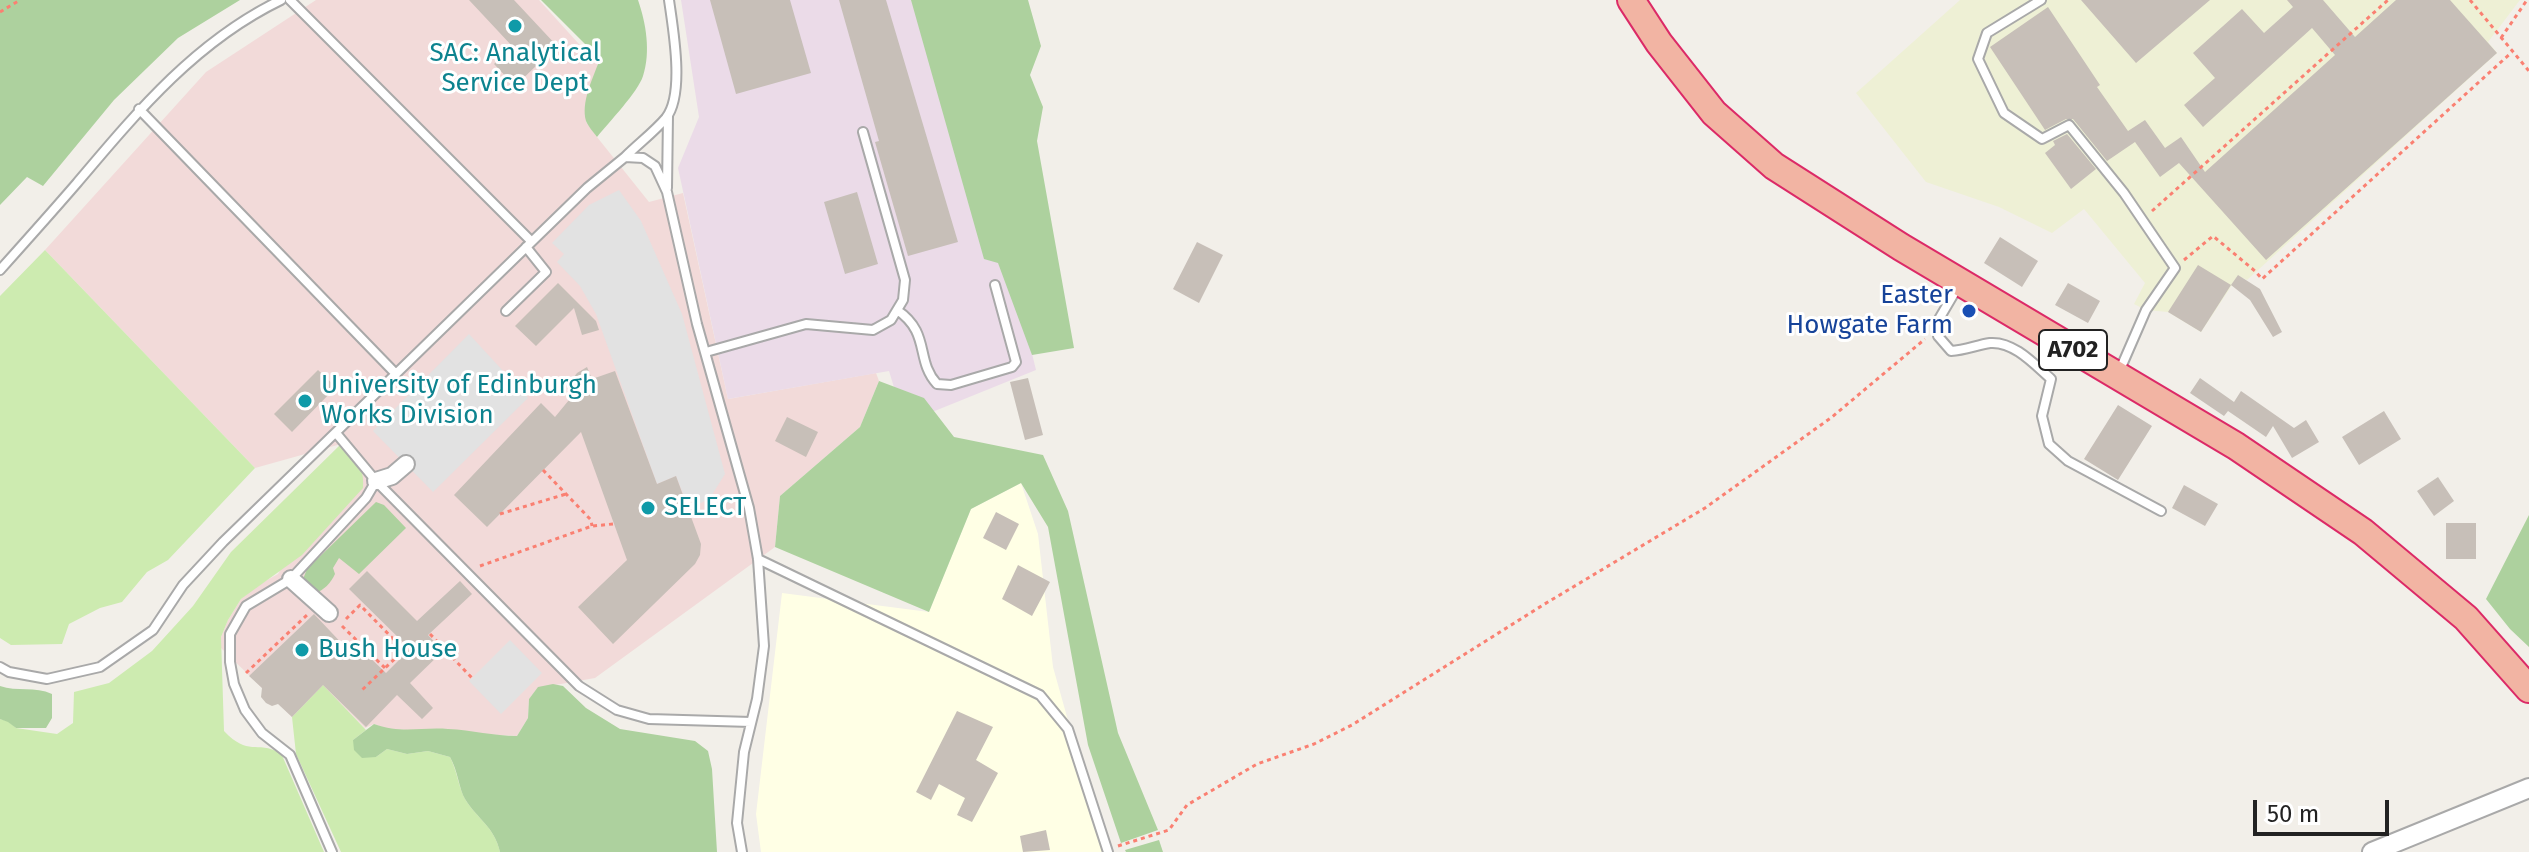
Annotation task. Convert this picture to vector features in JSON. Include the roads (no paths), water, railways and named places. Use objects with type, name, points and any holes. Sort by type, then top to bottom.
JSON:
[{"type":"highway","name":"A702","points":[[1631,0],[1659,43],[1714,113],[1774,166],[1961,283],[2236,446],[2363,532],[2466,618],[2529,689]]},
{"type":"street","points":[[376,481],[392,476],[406,464]]},
{"type":"street","points":[[291,579],[324,608]]},
{"type":"street","points":[[2372,852],[2529,788]]},
{"type":"lane","points":[[0,270],[139,109],[189,62],[252,14],[281,0]]},
{"type":"lane","points":[[290,0],[529,244],[546,272],[506,311]]},
{"type":"lane","points":[[667,192],[668,116],[674,98],[677,56],[669,0]]},
{"type":"lane","points":[[2041,0],[1987,33],[1978,59],[2004,113],[2042,139],[2069,125],[2124,193],[2175,268],[2146,310],[2117,377]]},
{"type":"lane","points":[[139,109],[396,374]]},
{"type":"lane","points":[[0,667],[9,672],[47,679],[100,667],[153,630],[193,574],[587,188],[668,116]]},
{"type":"lane","points":[[706,352],[806,324],[873,330],[891,320],[903,300],[905,280],[863,132]]},
{"type":"lane","points":[[625,157],[643,158],[655,166],[667,192],[706,352],[749,508],[758,559],[764,646],[757,699],[744,752],[737,823],[742,852]]},
{"type":"lane","points":[[1961,283],[1939,319],[1938,336],[1951,351],[1993,343],[2022,353],[2051,379],[2042,416],[2049,444],[2068,461],[2161,511]]},
{"type":"lane","points":[[897,310],[916,327],[931,377],[937,384],[951,385],[1012,367],[1016,362],[995,285]]},
{"type":"lane","points":[[336,433],[376,481],[579,686],[617,710],[649,719],[751,722]]},
{"type":"lane","points":[[332,852],[290,755],[262,733],[245,710],[234,684],[230,634],[246,606],[291,579],[366,498],[376,481]]},
{"type":"lane","points":[[758,559],[1040,695],[1068,729],[1107,851]]},
{"type":"place","name":"SAC: Analytical Service Dept","points":[[515,26]]},
{"type":"place","name":"Easter Howgate Farm","points":[[1969,311]]},
{"type":"place","name":"University of Edinburgh Works Division","points":[[305,401]]},
{"type":"place","name":"SELECT","points":[[648,508]]},
{"type":"place","name":"Bush House","points":[[302,650]]}]
